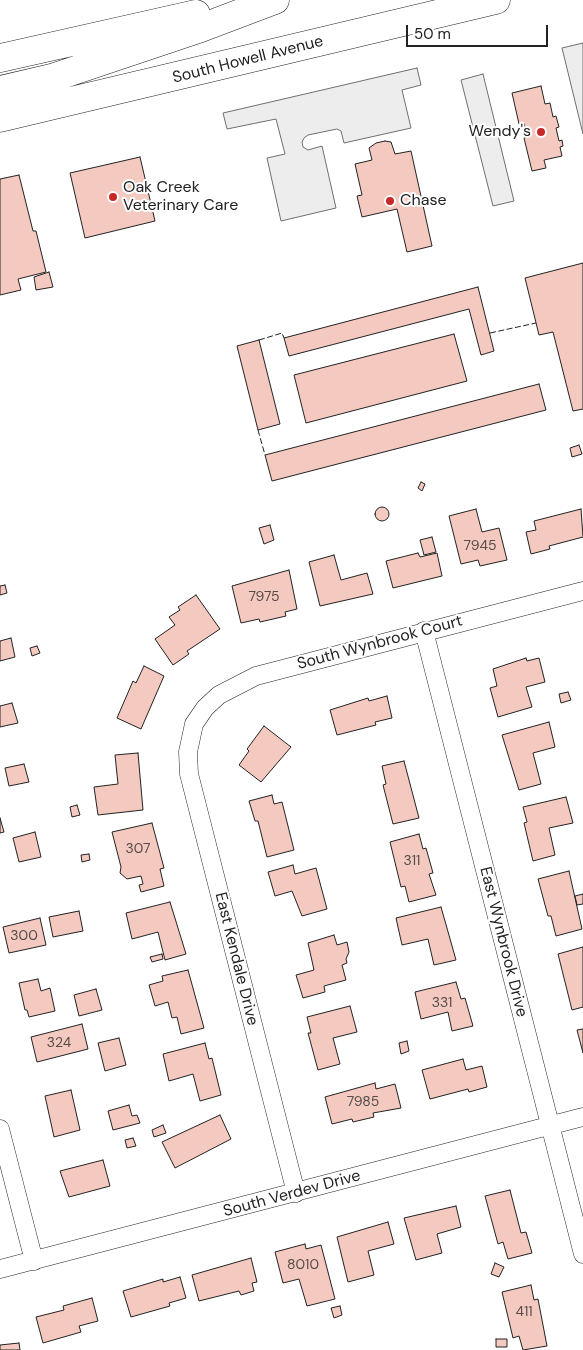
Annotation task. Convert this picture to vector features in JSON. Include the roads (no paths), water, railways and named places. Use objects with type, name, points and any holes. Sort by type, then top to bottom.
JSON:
[{"type":"main road","points":[[0,58],[258,0]]},
{"type":"main road","points":[[0,90],[62,75],[201,28],[275,0]]},
{"type":"main road","name":"South Howell Avenue","points":[[0,118],[496,0]]},
{"type":"street","name":"South Wynbrook Court","points":[[194,724],[205,708],[219,694],[256,676],[583,591]]},
{"type":"street","name":"East Wynbrook Drive","points":[[424,631],[583,1254]]},
{"type":"street","name":"East Kendale Drive","points":[[194,724],[188,752],[190,774],[296,1193]]},
{"type":"street","name":"South Verdev Drive","points":[[0,1269],[583,1117]]},
{"type":"street","points":[[0,1129],[34,1261]]},
{"type":"place","name":"Wendy's","points":[[541,132]]},
{"type":"place","name":"Oak Creek Veterinary Care","points":[[113,197]]},
{"type":"place","name":"Chase","points":[[390,201]]}]
